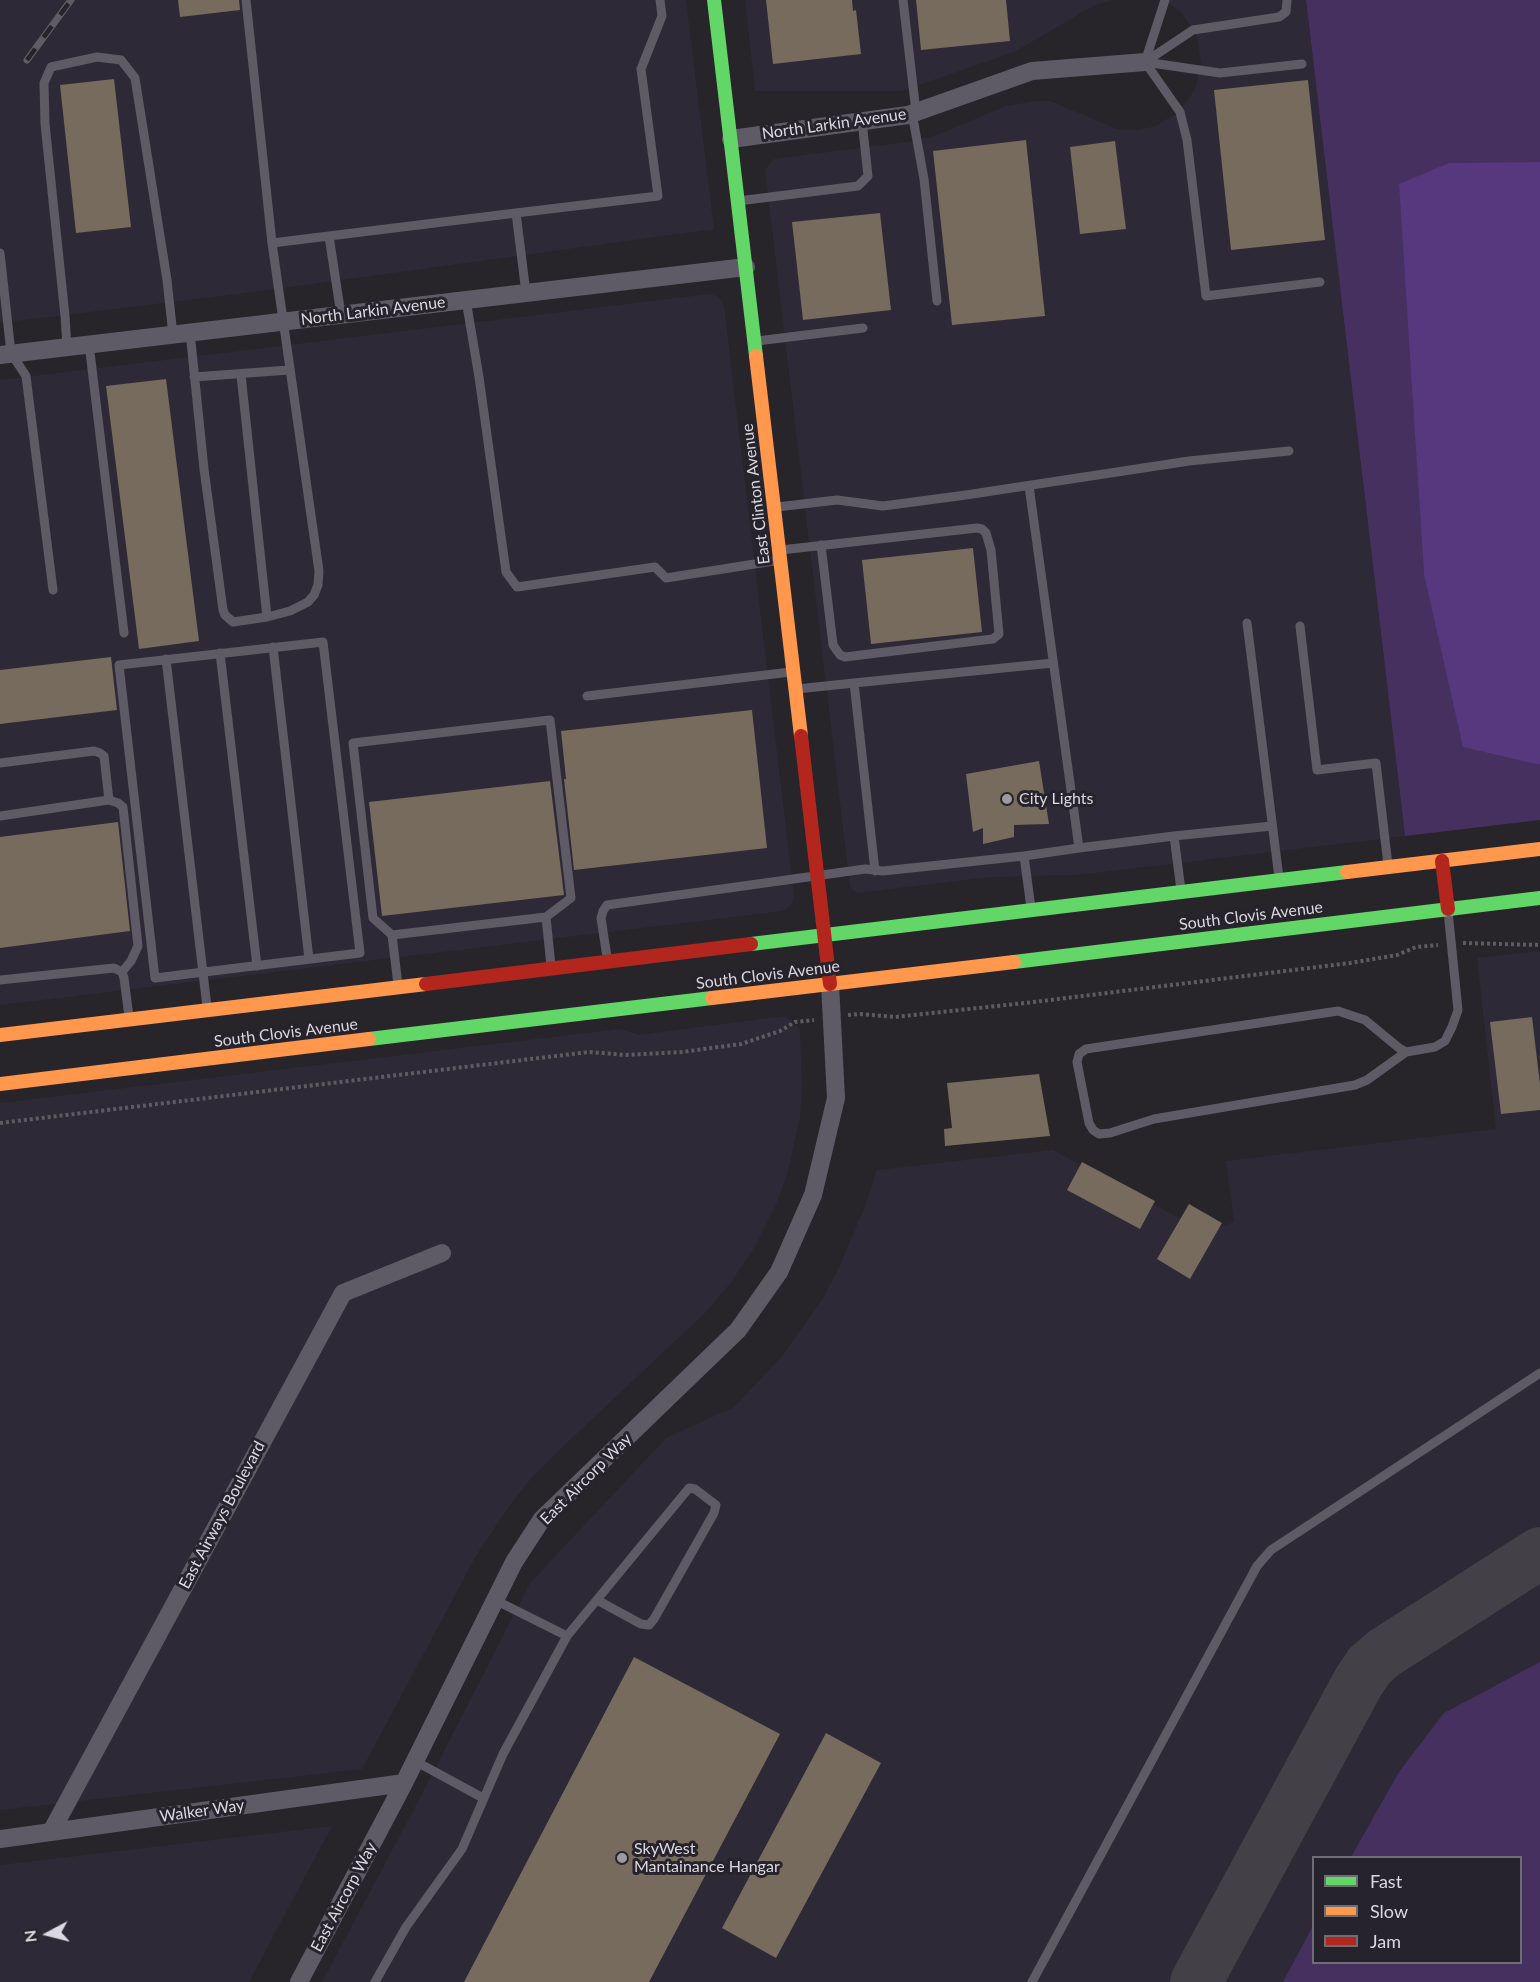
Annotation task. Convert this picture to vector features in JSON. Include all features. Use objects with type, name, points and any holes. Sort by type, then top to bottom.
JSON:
[{"type":"main road","name":"East Clinton Avenue","points":[[714,0],[830,984]]},
{"type":"main road","name":"South Clovis Avenue","points":[[0,1035],[1540,849]]},
{"type":"main road","points":[[1443,861],[1448,909]]},
{"type":"main road","name":"South Clovis Avenue","points":[[0,1084],[1540,898]]},
{"type":"street","name":"North Larkin Avenue","points":[[732,139],[914,112],[1032,71],[1145,62]]},
{"type":"street","name":"North Larkin Avenue","points":[[6,354],[746,267]]},
{"type":"street","name":"East Aircorp Way","points":[[299,1982],[404,1783],[514,1562],[542,1519],[738,1330],[779,1272],[813,1195],[836,1098],[830,984]]},
{"type":"street","name":"East Airways Boulevard","points":[[51,1832],[343,1293],[442,1253]]},
{"type":"street","name":"Walker Way","points":[[0,1839],[404,1783]]},
{"type":"lane","points":[[67,347],[45,124],[44,83],[51,67],[97,57],[121,60],[135,78],[167,280],[194,377],[223,610],[233,622],[267,617],[303,606],[314,595],[318,585],[319,571],[272,243],[246,0]]},
{"type":"lane","points":[[272,243],[658,196],[641,69],[662,15],[660,0]]},
{"type":"lane","points":[[903,0],[937,301]]},
{"type":"lane","points":[[1145,62],[1165,0]]},
{"type":"lane","points":[[1145,62],[1192,30],[1279,16],[1286,12],[1287,0]]},
{"type":"lane","points":[[1145,62],[1220,73],[1302,64]]},
{"type":"lane","points":[[1145,62],[1180,112],[1187,140],[1206,296],[1320,282]]},
{"type":"lane","points":[[738,201],[858,186],[868,176],[862,121]]},
{"type":"lane","points":[[516,213],[526,293]]},
{"type":"lane","points":[[329,236],[341,315]]},
{"type":"lane","points":[[0,253],[6,354],[26,376],[53,590]]},
{"type":"lane","points":[[466,300],[506,572],[516,587],[655,567],[666,578],[821,545],[982,529],[991,550],[999,634],[993,639],[845,657],[840,655],[833,645],[821,545]]},
{"type":"lane","points":[[755,341],[863,328]]},
{"type":"lane","points":[[89,344],[124,633]]},
{"type":"lane","points":[[194,377],[289,370]]},
{"type":"lane","points":[[241,375],[267,617]]},
{"type":"lane","points":[[774,507],[837,500],[883,506],[1189,461],[1289,451]]},
{"type":"lane","points":[[1029,486],[1079,848]]},
{"type":"lane","points":[[1246,623],[1280,880]]},
{"type":"lane","points":[[1300,626],[1317,770],[1376,763],[1389,867]]},
{"type":"lane","points":[[323,642],[360,953],[155,978],[119,665],[220,653],[323,642]]},
{"type":"lane","points":[[273,647],[309,959]]},
{"type":"lane","points":[[220,653],[257,966]]},
{"type":"lane","points":[[166,659],[207,1010]]},
{"type":"lane","points":[[795,690],[1053,663]]},
{"type":"lane","points":[[587,696],[793,671]]},
{"type":"lane","points":[[854,683],[875,871]]},
{"type":"lane","points":[[392,935],[546,917],[571,898],[550,720],[353,743],[373,918],[392,935],[398,987]]},
{"type":"lane","points":[[0,763],[94,751],[104,756],[109,800]]},
{"type":"lane","points":[[0,816],[109,800],[123,807],[138,931],[138,946],[122,972],[130,1019]]},
{"type":"lane","points":[[607,962],[602,918],[607,905],[817,874],[865,869],[875,871],[1024,856],[1174,836],[1272,826]]},
{"type":"lane","points":[[1174,836],[1182,892]]},
{"type":"lane","points":[[1024,856],[1031,911]]},
{"type":"lane","points":[[1406,1052],[1365,1020],[1338,1011],[1086,1049],[1079,1054],[1077,1062],[1089,1123],[1092,1130],[1099,1134],[1110,1133],[1154,1119],[1355,1085],[1406,1052],[1436,1047],[1445,1041],[1458,1010],[1448,909]]},
{"type":"lane","points":[[546,917],[552,968]]},
{"type":"lane","points":[[0,980],[114,968],[122,972]]},
{"type":"lane","points":[[1032,1982],[1257,1566],[1271,1550],[1540,1373]]},
{"type":"lane","points":[[375,1982],[406,1927],[462,1849],[503,1754],[567,1636],[689,1488],[695,1489],[716,1505],[714,1513],[649,1625],[641,1624],[597,1600]]},
{"type":"lane","points":[[495,1600],[567,1636]]},
{"type":"lane","points":[[414,1761],[483,1798]]},
{"type":"path","points":[[0,1123],[589,1052],[626,1055],[682,1052],[741,1044],[780,1031],[795,1022],[860,1014],[895,1017],[1034,1002],[1350,963],[1397,955],[1416,947],[1475,942],[1494,945],[1540,945]]},
{"type":"shaded area","points":[[0,0],[686,0],[714,229],[261,291],[0,323]]},
{"type":"shaded area","points":[[745,0],[1113,0],[1095,5],[1014,52],[902,91],[755,91]]},
{"type":"shaded area","points":[[1164,0],[1306,0],[1405,836],[1078,875],[989,877],[857,893],[850,887],[765,170],[774,159],[915,141],[937,135],[1006,106],[1036,101],[1050,101],[1117,129],[1137,130],[1156,126],[1175,114],[1190,97],[1196,86],[1201,64],[1198,41],[1194,31],[1181,12]]},
{"type":"shaded area","points":[[1306,0],[1540,0],[1540,820],[1405,836]]},
{"type":"shaded area","points":[[1540,162],[1540,764],[1536,764],[1463,747],[1424,574],[1399,184],[1449,163]]},
{"type":"shaded area","points":[[710,294],[719,297],[724,306],[794,896],[788,908],[783,911],[0,1005],[0,380]]},
{"type":"shaded area","points":[[1540,951],[1540,1982],[322,1982],[530,1583],[666,1438],[734,1407],[783,1355],[823,1298],[839,1267],[864,1209],[877,1170],[1053,1150],[1205,1232],[1234,1222],[1226,1161],[1496,1129],[1477,958]]},
{"type":"shaded area","points":[[785,1016],[800,1029],[802,1087],[800,1117],[788,1171],[778,1200],[753,1250],[729,1285],[705,1313],[555,1454],[532,1477],[507,1509],[476,1556],[362,1769],[0,1810],[0,1103],[620,1029],[639,1035]]},
{"type":"shaded area","points":[[1540,1662],[1540,1982],[1283,1982],[1312,1928],[1312,1964],[1522,1964],[1522,1856],[1352,1856],[1399,1772],[1444,1713]]},
{"type":"shaded area","points":[[332,1826],[249,1982],[0,1982],[0,1865]]},
{"type":"building","points":[[178,0],[239,0],[240,10],[180,17]]},
{"type":"building","points":[[766,0],[852,0],[853,11],[856,10],[861,54],[773,64]]},
{"type":"building","points":[[916,0],[1006,0],[1010,41],[921,50]]},
{"type":"building","points":[[114,79],[131,227],[76,233],[60,85]]},
{"type":"building","points":[[1308,80],[1325,240],[1231,250],[1214,90]]},
{"type":"building","points":[[1026,140],[1045,316],[952,325],[933,151]]},
{"type":"building","points":[[1115,141],[1126,229],[1080,234],[1070,147]]},
{"type":"building","points":[[880,213],[891,310],[803,320],[792,222]]},
{"type":"building","points":[[166,379],[199,641],[139,649],[106,386]]},
{"type":"building","points":[[973,548],[982,632],[871,644],[862,560]]},
{"type":"building","points":[[111,657],[117,710],[0,724],[0,670]]},
{"type":"building","points":[[752,710],[767,848],[574,870],[561,731]]},
{"type":"building","name":"City Lights","points":[[1039,761],[1049,824],[1014,825],[1014,837],[983,844],[983,828],[973,832],[966,774]]},
{"type":"building","points":[[550,781],[564,895],[382,916],[369,802]]},
{"type":"building","points":[[118,822],[130,931],[0,948],[0,837]]},
{"type":"building","points":[[1532,1017],[1540,1084],[1540,1110],[1501,1114],[1490,1022]]},
{"type":"building","points":[[1039,1074],[1050,1136],[945,1146],[944,1129],[952,1128],[947,1083]]},
{"type":"building","points":[[1082,1162],[1155,1201],[1140,1229],[1067,1190]]},
{"type":"building","points":[[1189,1204],[1222,1223],[1190,1279],[1157,1259]]},
{"type":"building","name":"SkyWest Mantainance Hangar","points":[[634,1657],[780,1734],[649,1982],[464,1982]]},
{"type":"building","points":[[826,1733],[881,1763],[776,1958],[722,1928]]},
{"type":"taxiway","points":[[1196,1982],[1359,1681],[1370,1665],[1384,1653],[1540,1553]]},
{"type":"railway","points":[[27,60],[71,0]]},
{"type":"traffic: fast","points":[[714,0],[756,356]]},
{"type":"traffic: fast","points":[[751,944],[1347,872]]},
{"type":"traffic: fast","points":[[1014,962],[1540,898]]},
{"type":"traffic: fast","points":[[369,1039],[712,998]]},
{"type":"traffic: slow","points":[[756,356],[801,736]]},
{"type":"traffic: slow","points":[[1347,872],[1540,849]]},
{"type":"traffic: slow","points":[[712,998],[1014,962]]},
{"type":"traffic: slow","points":[[0,1035],[426,984]]},
{"type":"traffic: slow","points":[[0,1084],[369,1039]]},
{"type":"traffic: jam","points":[[801,736],[830,984]]},
{"type":"traffic: jam","points":[[1442,861],[1448,909]]},
{"type":"traffic: jam","points":[[426,984],[751,944]]},
{"type":"place","name":"City Lights","points":[[1007,799]]},
{"type":"place","name":"SkyWest Mantainance Hangar","points":[[622,1858]]}]
